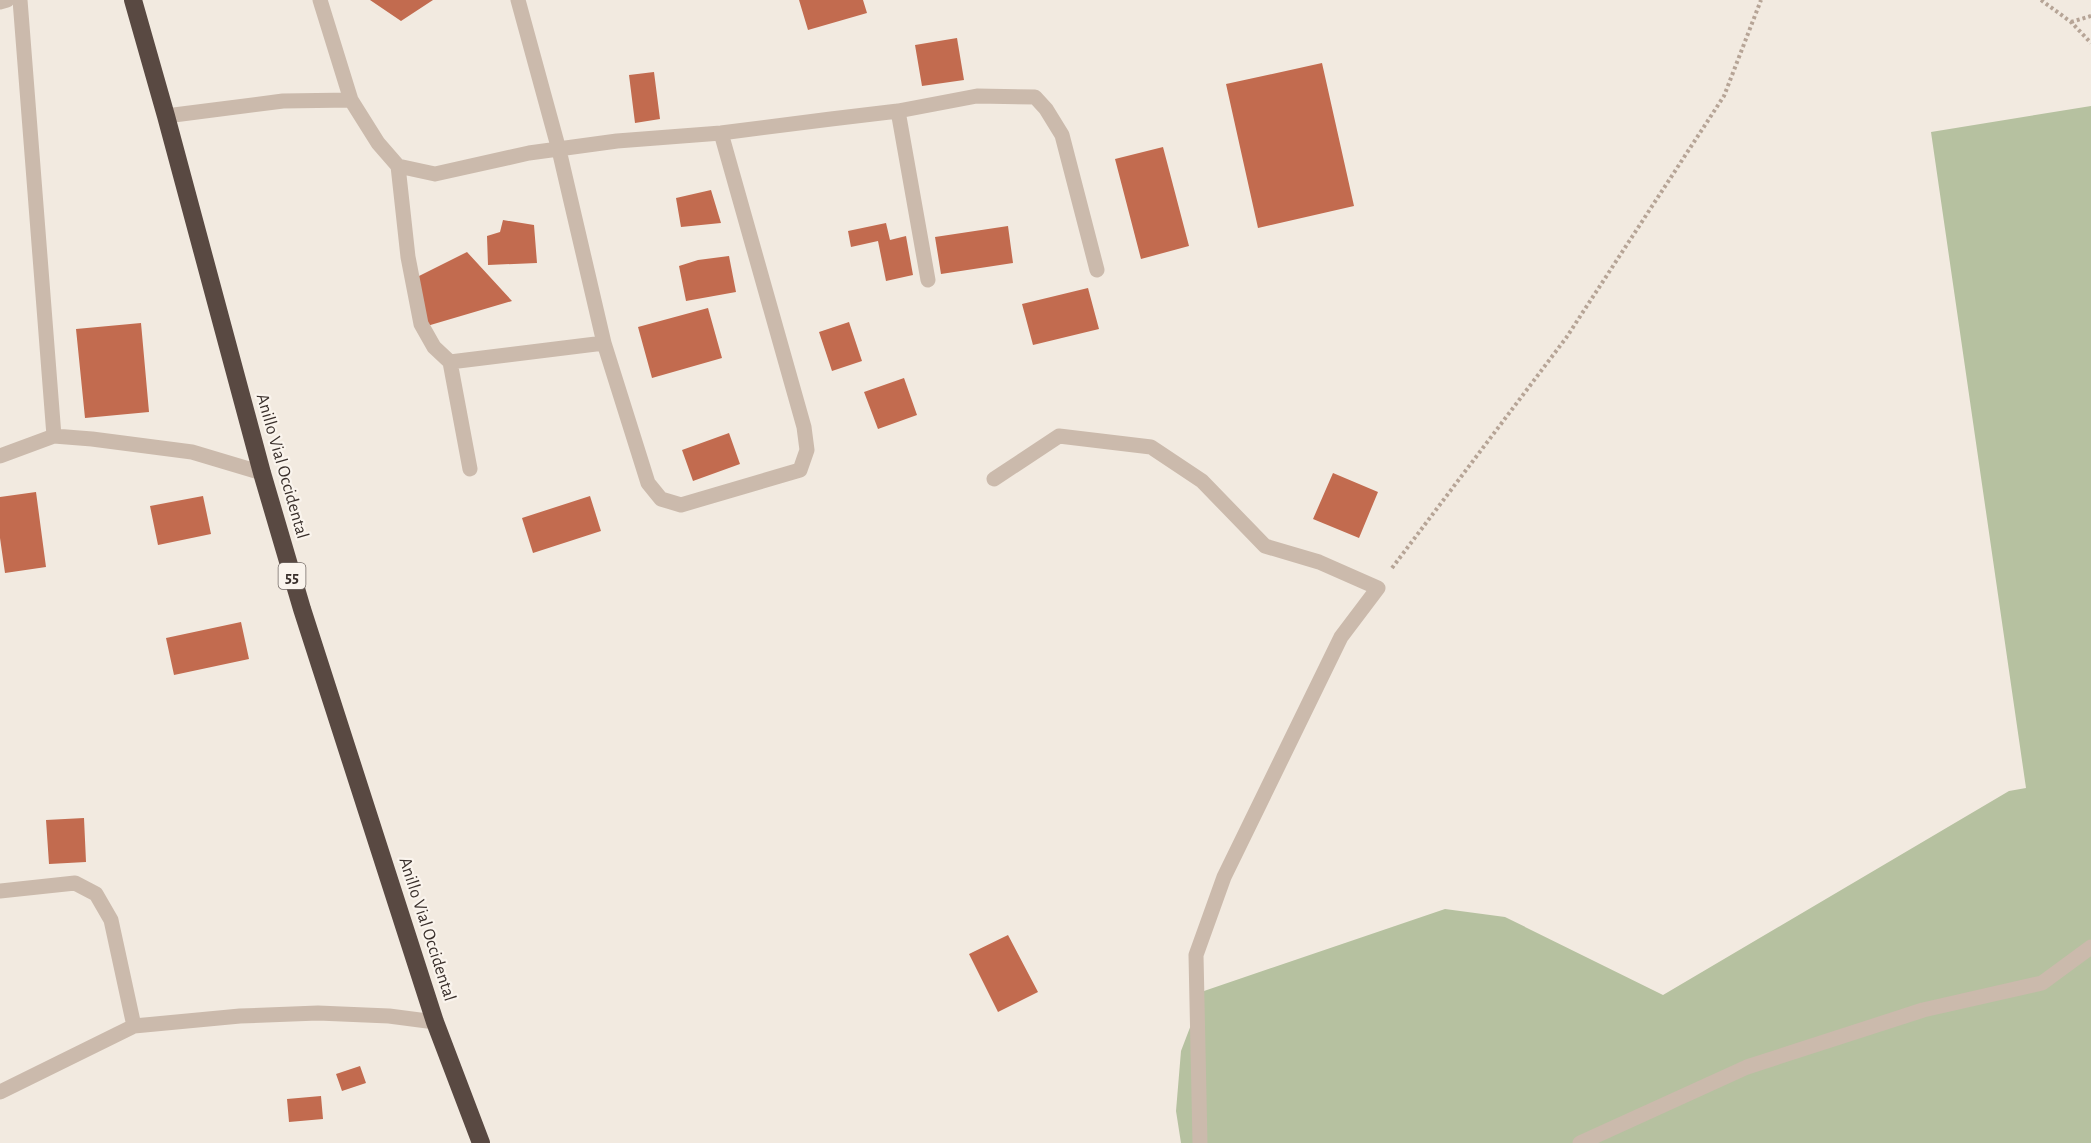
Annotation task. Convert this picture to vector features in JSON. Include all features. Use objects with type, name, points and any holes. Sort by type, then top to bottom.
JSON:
[{"type":"highway","name":"Anillo Vial Occidental","points":[[133,0],[262,473],[302,609],[435,1022],[481,1143]]},
{"type":"street","points":[[0,2],[7,0]]},
{"type":"street","points":[[20,0],[54,436]]},
{"type":"street","points":[[320,0],[351,100],[378,143],[398,166],[408,257],[421,324],[434,347],[450,362],[470,470]]},
{"type":"street","points":[[518,0],[559,150],[604,343],[648,483],[661,499],[681,505],[800,470],[807,450],[804,427],[721,132]]},
{"type":"street","points":[[398,166],[435,174],[529,153],[617,141],[721,132],[898,111],[977,96],[1035,97],[1046,109],[1062,135],[1097,270]]},
{"type":"street","points":[[166,116],[283,101],[351,100]]},
{"type":"street","points":[[898,111],[928,280]]},
{"type":"street","points":[[450,362],[604,343]]},
{"type":"street","points":[[0,456],[54,436],[192,452],[262,473]]},
{"type":"street","points":[[994,479],[1059,436],[1151,447],[1202,481],[1265,546],[1319,562],[1378,588],[1341,637],[1224,877],[1196,955],[1200,1143]]},
{"type":"street","points":[[0,891],[75,883],[96,894],[111,920],[134,1026]]},
{"type":"street","points":[[1580,1143],[1747,1067],[1923,1010],[2042,983],[2091,947]]},
{"type":"street","points":[[0,1092],[134,1026],[240,1016],[318,1013],[388,1016],[435,1022]]},
{"type":"path","points":[[1378,588],[1566,338],[1724,96],[1761,0]]},
{"type":"path","points":[[2041,0],[2071,22],[2091,43]]},
{"type":"path","points":[[2071,22],[2091,16]]},
{"type":"green space","points":[[2091,106],[2091,1143],[1181,1143],[1176,1111],[1181,1051],[1204,991],[1445,909],[1505,917],[1663,995],[2009,791],[2026,788],[1931,132]]},
{"type":"building","points":[[370,0],[433,0],[401,21]]},
{"type":"building","points":[[799,0],[863,0],[867,13],[808,30]]},
{"type":"building","points":[[957,38],[964,80],[922,86],[915,45]]},
{"type":"building","points":[[1322,63],[1354,206],[1258,228],[1226,84]]},
{"type":"building","points":[[654,72],[660,119],[635,123],[629,75]]},
{"type":"building","points":[[1163,147],[1189,246],[1141,259],[1115,159]]},
{"type":"building","points":[[711,190],[721,223],[681,227],[676,198]]},
{"type":"building","points":[[503,220],[534,225],[537,263],[488,265],[487,236],[500,232]]},
{"type":"building","points":[[886,223],[890,240],[906,236],[913,275],[886,281],[878,241],[851,247],[848,231]]},
{"type":"building","points":[[1008,226],[1013,263],[941,274],[935,237]]},
{"type":"building","points":[[467,252],[512,301],[427,326],[415,278]]},
{"type":"building","points":[[729,256],[736,292],[686,301],[679,266],[698,260]]},
{"type":"building","points":[[1088,288],[1099,329],[1033,345],[1022,304]]},
{"type":"building","points":[[708,308],[722,358],[652,378],[638,327]]},
{"type":"building","points":[[849,322],[862,361],[832,371],[819,332]]},
{"type":"building","points":[[141,323],[149,412],[85,418],[76,329]]},
{"type":"building","points":[[904,378],[917,415],[878,429],[864,392]]},
{"type":"building","points":[[729,433],[740,464],[693,481],[682,450]]},
{"type":"building","points":[[1333,473],[1378,492],[1359,538],[1313,519]]},
{"type":"building","points":[[36,492],[46,567],[5,573],[0,538],[0,497]]},
{"type":"building","points":[[203,496],[211,534],[158,545],[150,506]]},
{"type":"building","points":[[590,496],[601,531],[533,553],[522,518]]},
{"type":"building","points":[[241,622],[249,659],[174,675],[166,638]]},
{"type":"building","points":[[84,818],[86,862],[49,864],[46,820]]},
{"type":"building","points":[[1008,935],[1038,992],[998,1012],[969,954]]},
{"type":"building","points":[[360,1066],[366,1083],[342,1091],[336,1074]]},
{"type":"building","points":[[321,1096],[323,1119],[289,1122],[287,1099]]}]
